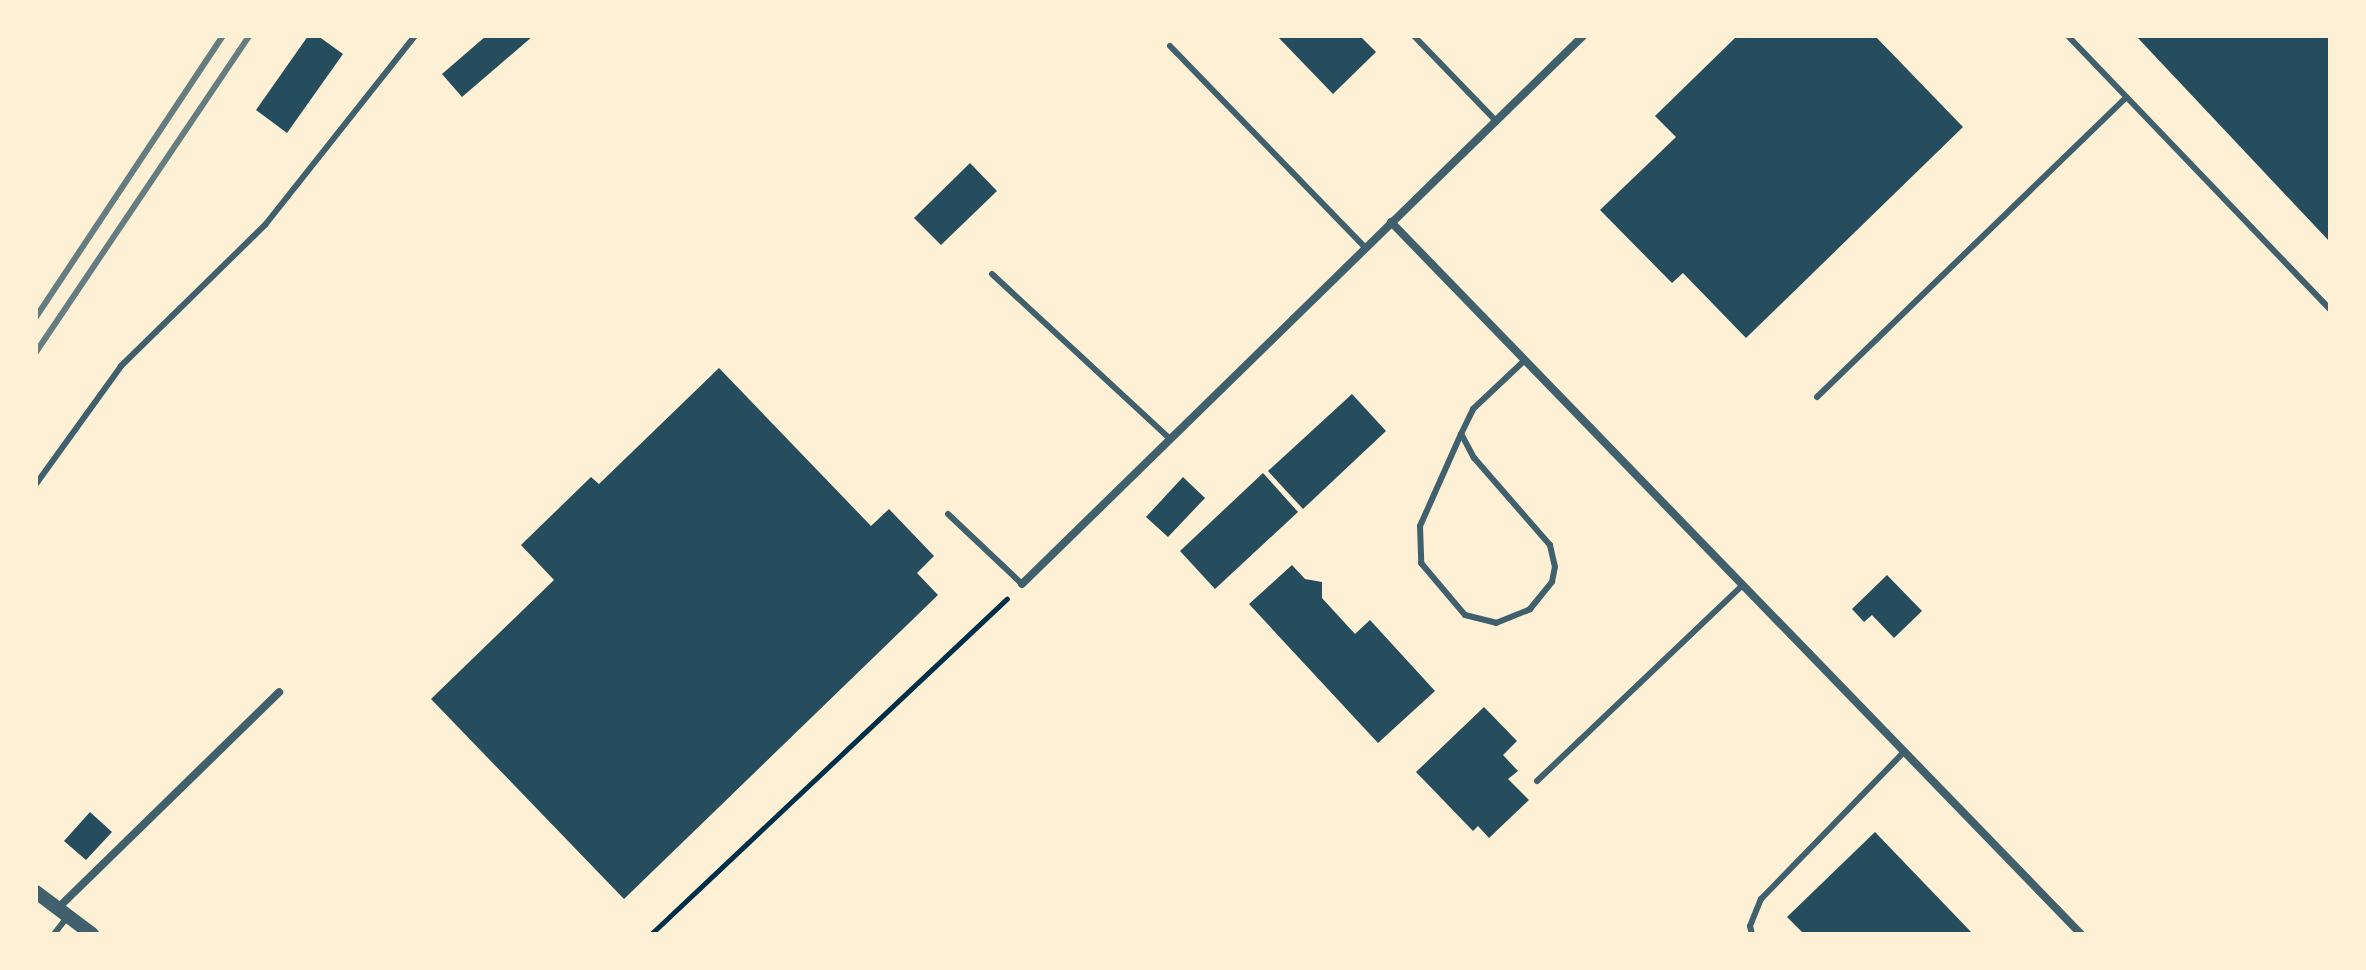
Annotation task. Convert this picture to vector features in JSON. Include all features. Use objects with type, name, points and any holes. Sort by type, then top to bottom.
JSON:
[{"type":"street","points":[[1022,584],[1583,36]]},
{"type":"street","points":[[1391,222],[2081,934]]},
{"type":"street","points":[[63,912],[279,692]]},
{"type":"street","points":[[36,892],[92,934]]},
{"type":"lane","points":[[36,484],[121,366],[265,225],[415,36]]},
{"type":"lane","points":[[1414,36],[1496,121]]},
{"type":"lane","points":[[2068,36],[2330,309]]},
{"type":"lane","points":[[1170,46],[1365,247]]},
{"type":"lane","points":[[1817,397],[2127,97]]},
{"type":"lane","points":[[992,274],[1170,439]]},
{"type":"lane","points":[[1461,434],[1474,458],[1550,545],[1555,567],[1552,582],[1530,609],[1496,623],[1465,615],[1421,563],[1420,526],[1461,434],[1473,409],[1525,360]]},
{"type":"lane","points":[[948,514],[1022,584]]},
{"type":"lane","points":[[1537,781],[1743,585]]},
{"type":"lane","points":[[1752,934],[1750,926],[1761,899],[1904,752]]},
{"type":"lane","points":[[54,934],[63,912]]},
{"type":"path","points":[[651,934],[1022,584]]},
{"type":"building","points":[[308,36],[318,36],[343,54],[287,133],[256,110]]},
{"type":"building","points":[[486,36],[533,36],[462,97],[442,74]]},
{"type":"building","points":[[1277,36],[1360,36],[1376,52],[1333,94]]},
{"type":"building","points":[[1737,36],[1875,36],[1963,127],[1746,338],[1683,273],[1672,283],[1600,210],[1676,137],[1655,116]]},
{"type":"building","points":[[2136,36],[2330,36],[2330,242]]},
{"type":"building","points":[[970,163],[997,191],[941,245],[914,218]]},
{"type":"building","points":[[719,368],[871,526],[889,509],[934,556],[917,573],[938,595],[624,899],[431,699],[554,580],[521,545],[591,477],[599,484]]},
{"type":"building","points":[[1352,394],[1386,431],[1303,509],[1268,471]]},
{"type":"building","points":[[1263,473],[1298,512],[1215,589],[1180,551]]},
{"type":"building","points":[[1183,477],[1205,498],[1168,537],[1146,517]]},
{"type":"building","points":[[1292,565],[1305,579],[1322,582],[1322,598],[1355,634],[1370,620],[1435,691],[1378,743],[1249,604]]},
{"type":"building","points":[[1887,575],[1922,611],[1894,638],[1872,615],[1864,622],[1852,609]]},
{"type":"building","points":[[1484,707],[1517,741],[1503,755],[1518,771],[1508,779],[1529,800],[1489,838],[1478,826],[1473,831],[1416,772]]},
{"type":"building","points":[[90,812],[112,832],[86,860],[64,841]]},
{"type":"building","points":[[1875,832],[1973,934],[1804,934],[1787,917]]},
{"type":"railway","points":[[36,317],[223,36]]},
{"type":"railway","points":[[36,352],[249,36]]}]
